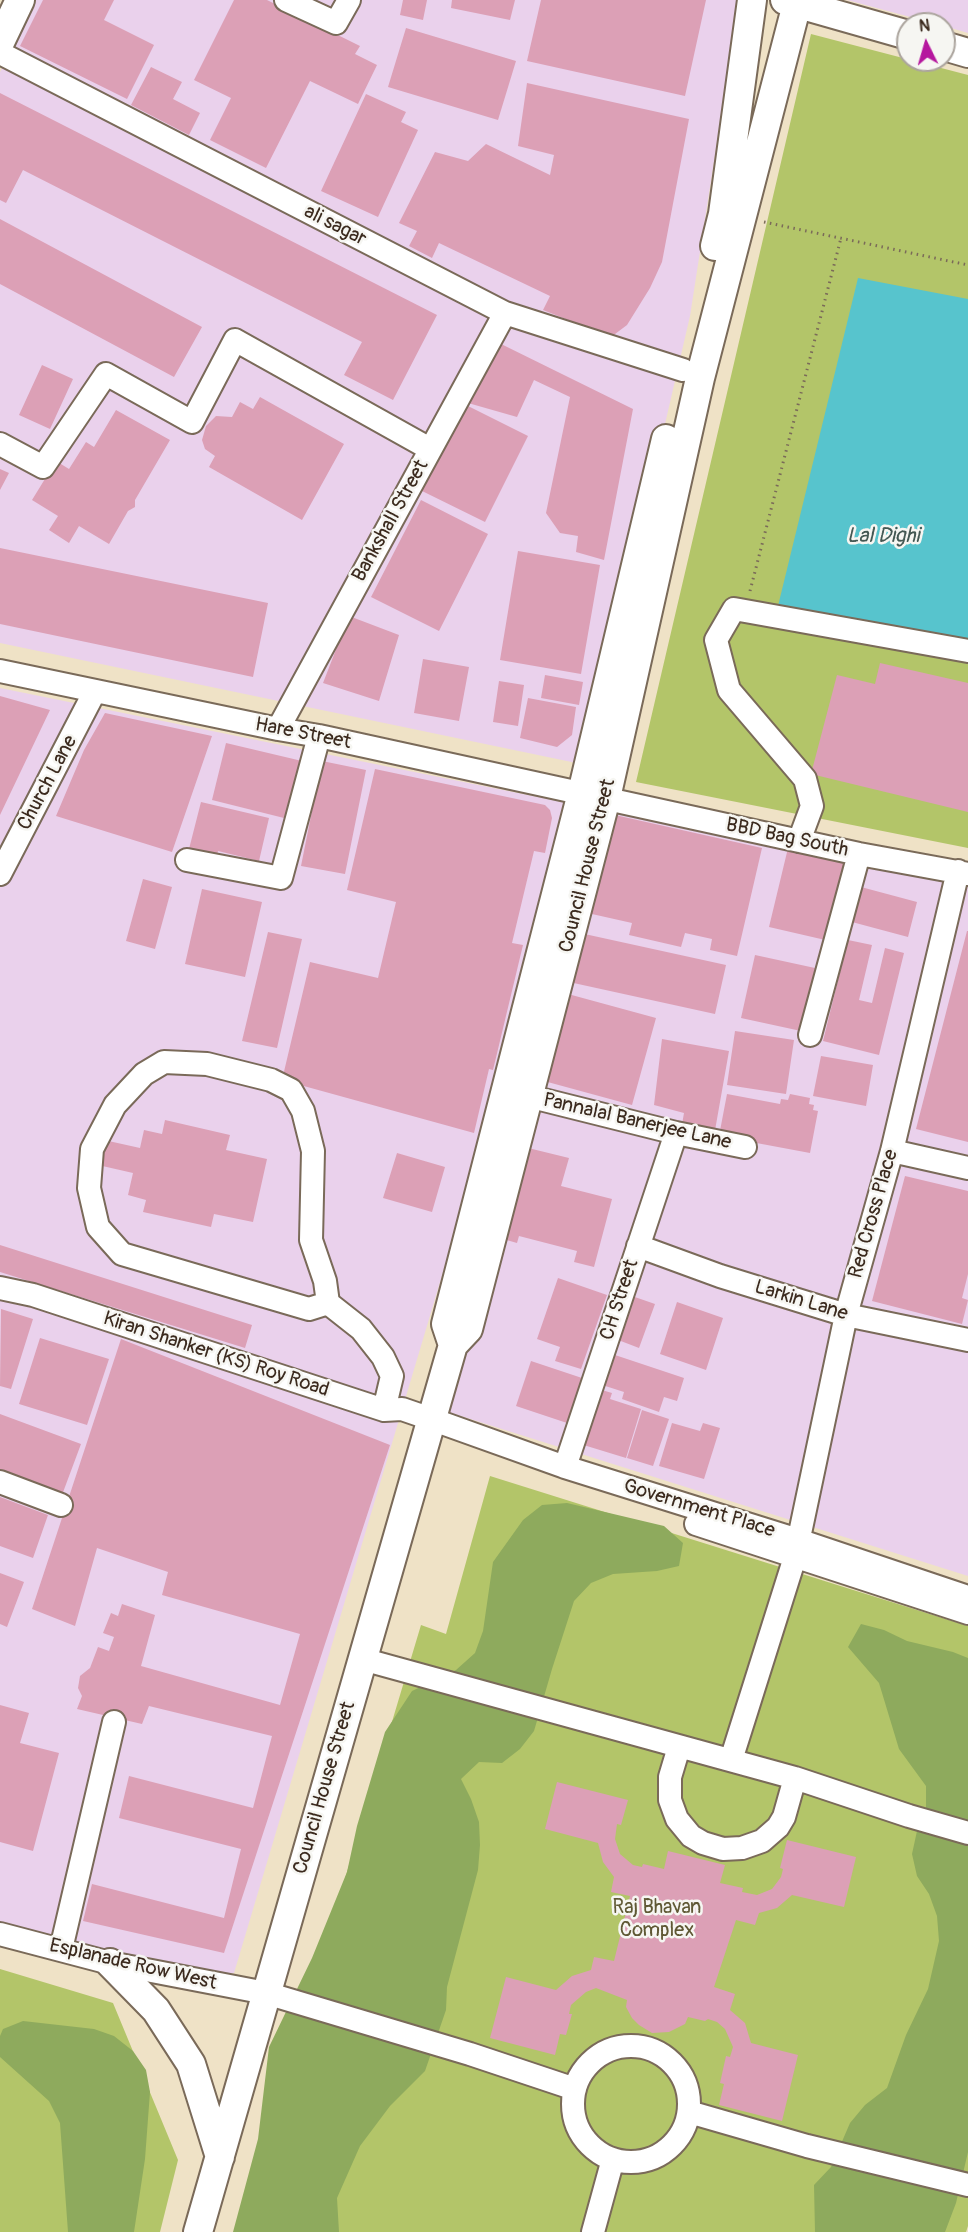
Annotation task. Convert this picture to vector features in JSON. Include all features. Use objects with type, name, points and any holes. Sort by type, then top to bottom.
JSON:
[{"type":"main road","points":[[0,42],[20,0]]},
{"type":"main road","points":[[691,374],[723,214],[752,0]]},
{"type":"main road","points":[[691,374],[742,217],[793,1],[896,31]]},
{"type":"main road","name":"Council House Street","points":[[198,2232],[453,1345],[468,1329],[528,1096],[594,795],[691,374]]},
{"type":"main road","name":"Council House Street","points":[[453,1345],[446,1324],[594,795]]},
{"type":"main road","points":[[110,1963],[156,2010],[191,2064],[219,2157]]},
{"type":"street","points":[[286,0],[336,23],[349,0]]},
{"type":"street","name":"ali sagar","points":[[0,53],[505,313],[691,374]]},
{"type":"street","name":"Bankshall Street","points":[[278,729],[505,313]]},
{"type":"street","points":[[0,444],[43,467],[105,374],[192,422],[235,340],[430,449]]},
{"type":"street","points":[[799,841],[812,806],[805,779],[729,690],[716,640],[734,609],[968,651]]},
{"type":"street","name":"Hare Street","points":[[0,671],[594,795]]},
{"type":"street","name":"Church Lane","points":[[0,874],[95,691]]},
{"type":"street","points":[[187,860],[281,878],[319,736]]},
{"type":"street","name":"BBD Bag South","points":[[594,795],[859,854],[963,873]]},
{"type":"street","points":[[810,1035],[859,854]]},
{"type":"street","name":"Red Cross Place","points":[[731,1760],[797,1548],[846,1315],[892,1151],[963,873]]},
{"type":"street","points":[[328,1303],[309,1309],[122,1254],[111,1244],[98,1227],[89,1188],[92,1149],[115,1105],[144,1074],[164,1062],[207,1064],[272,1080],[291,1090],[303,1111],[313,1151],[311,1240],[325,1281],[328,1303],[361,1329],[383,1356],[392,1376],[384,1410]]},
{"type":"street","name":"Pannalal Banerjee Lane","points":[[528,1096],[676,1133],[745,1147]]},
{"type":"street","name":"CH Street","points":[[565,1467],[676,1133]]},
{"type":"street","points":[[892,1151],[968,1168]]},
{"type":"street","name":"Larkin Lane","points":[[638,1246],[720,1276],[846,1315],[968,1340]]},
{"type":"street","name":"Kiran Shanker (KS) Roy Road","points":[[0,1288],[44,1299],[384,1410],[396,1423],[429,1426]]},
{"type":"street","points":[[429,1426],[797,1548],[968,1613]]},
{"type":"street","name":"Government Place","points":[[429,1426],[565,1467],[797,1548],[968,1597]]},
{"type":"street","points":[[0,1482],[61,1505]]},
{"type":"street","points":[[362,1659],[795,1778],[968,1833]]},
{"type":"street","points":[[61,1949],[114,1722]]},
{"type":"street","points":[[679,1747],[670,1777],[670,1800],[677,1820],[691,1836],[703,1843],[723,1849],[742,1848],[762,1841],[778,1827],[784,1817],[795,1778]]},
{"type":"street","name":"Esplanade Row West","points":[[0,1934],[110,1963],[267,1993],[470,2054],[575,2089]]},
{"type":"street","points":[[627,2046],[647,2048],[665,2057],[678,2069],[687,2087],[689,2112],[679,2137],[660,2155],[641,2161],[613,2159],[595,2150],[579,2130],[573,2110],[575,2089],[591,2062],[608,2051],[627,2046]]},
{"type":"street","points":[[689,2112],[807,2146],[968,2185]]},
{"type":"street","points":[[592,2232],[613,2159]]},
{"type":"path","points":[[742,217],[968,265]]},
{"type":"path","points":[[750,592],[841,238]]},
{"type":"shaded area","points":[[36,0],[739,0],[690,316],[586,765],[0,643],[0,72]]},
{"type":"shaded area","points":[[847,0],[968,0],[968,33],[956,30],[956,12],[896,13]]},
{"type":"shaded area","points":[[0,688],[582,806],[234,1973],[141,1973],[0,1930]]},
{"type":"shaded area","points":[[592,806],[968,879],[968,1576],[429,1406]]},
{"type":"green space","points":[[811,34],[896,56],[896,72],[956,72],[968,75],[968,848],[636,782]]},
{"type":"green space","name":"Raj Bhavan Complex","points":[[490,1476],[968,1626],[968,2226],[966,2232],[239,2232],[421,1625],[446,1634]]},
{"type":"green space","points":[[567,1503],[664,1526],[683,1543],[679,1566],[657,1571],[613,1574],[591,1583],[574,1601],[534,1731],[520,1749],[502,1763],[479,1762],[461,1779],[479,1822],[480,1845],[478,1870],[447,1987],[446,2010],[425,2071],[390,2106],[360,2146],[337,2198],[339,2232],[233,2232],[258,2139],[269,2047],[312,1958],[347,1872],[357,1826],[385,1732],[412,1691],[456,1670],[475,1653],[483,1631],[493,1562],[523,1520],[542,1505]]},
{"type":"green space","points":[[861,1624],[884,1630],[907,1641],[968,1658],[968,2152],[956,2203],[945,2232],[815,2232],[814,2185],[831,2167],[850,2123],[865,2105],[887,2088],[906,2035],[928,1989],[939,1941],[937,1916],[929,1894],[917,1876],[912,1854],[917,1831],[926,1811],[926,1786],[899,1749],[879,1683],[848,1647]]},
{"type":"green space","points":[[0,1969],[113,2003],[178,2160],[160,2232],[0,2232]]},
{"type":"green space","points":[[23,2021],[94,2029],[114,2036],[133,2051],[146,2070],[150,2092],[145,2159],[134,2232],[68,2232],[60,2123],[49,2101],[0,2057],[0,2036],[3,2029]]},
{"type":"water","name":"Lal Dighi","points":[[858,278],[968,299],[968,640],[778,606]]},
{"type":"building","points":[[43,0],[114,0],[104,20],[154,45],[127,99],[20,46]]},
{"type":"building","points":[[234,0],[267,0],[360,46],[355,54],[377,65],[358,104],[310,81],[266,168],[210,140],[231,98],[194,80]]},
{"type":"building","points":[[403,0],[427,0],[423,20],[400,15]]},
{"type":"building","points":[[452,0],[515,0],[510,20],[451,8]]},
{"type":"building","points":[[541,0],[706,0],[685,96],[527,61]]},
{"type":"building","points":[[406,28],[516,61],[498,120],[388,87]]},
{"type":"building","points":[[151,67],[182,82],[173,99],[200,113],[189,135],[131,105]]},
{"type":"building","points":[[527,83],[689,119],[662,262],[650,288],[627,325],[611,337],[543,310],[550,296],[439,243],[432,258],[409,246],[417,231],[399,223],[435,152],[468,161],[486,144],[550,175],[554,155],[518,146]]},
{"type":"building","points":[[0,93],[437,315],[393,400],[344,375],[362,342],[23,170],[6,203],[0,200]]},
{"type":"building","points":[[366,94],[406,112],[401,122],[418,130],[378,217],[321,191]]},
{"type":"building","points":[[0,219],[202,327],[174,377],[0,284]]},
{"type":"building","points":[[497,342],[633,409],[604,560],[576,552],[578,536],[560,533],[546,513],[570,397],[534,380],[517,417],[468,403]]},
{"type":"building","points":[[42,365],[73,379],[50,429],[19,415]]},
{"type":"building","points":[[260,397],[344,444],[302,520],[209,467],[215,456],[205,449],[202,440],[206,426],[216,416],[232,417],[240,402],[253,409]]},
{"type":"building","points":[[464,404],[528,436],[485,522],[420,490]]},
{"type":"building","points":[[116,410],[170,440],[135,500],[135,507],[128,511],[109,544],[79,526],[69,543],[49,530],[58,516],[32,500],[56,461],[69,469],[86,442],[94,447]]},
{"type":"building","points":[[0,469],[9,473],[0,490]]},
{"type":"building","points":[[421,500],[488,534],[439,631],[371,597]]},
{"type":"building","points":[[0,548],[268,603],[253,677],[0,624]]},
{"type":"building","points":[[518,551],[600,565],[581,674],[500,660]]},
{"type":"building","points":[[349,616],[399,635],[379,701],[323,683]]},
{"type":"building","points":[[423,659],[469,667],[459,721],[414,713]]},
{"type":"building","points":[[880,663],[968,683],[968,812],[811,774],[837,675],[875,684]]},
{"type":"building","points":[[545,675],[583,682],[579,705],[541,698]]},
{"type":"building","points":[[499,681],[524,685],[518,726],[493,722]]},
{"type":"building","points":[[0,696],[50,710],[0,815]]},
{"type":"building","points":[[528,698],[576,707],[572,735],[557,747],[520,738]]},
{"type":"building","points":[[105,713],[212,736],[172,852],[56,816],[84,750]]},
{"type":"building","points":[[226,743],[302,761],[288,819],[212,800]]},
{"type":"building","points":[[322,761],[366,770],[345,874],[301,866]]},
{"type":"building","points":[[375,769],[545,805],[550,810],[552,818],[545,853],[534,851],[512,943],[523,945],[493,1070],[489,1069],[474,1133],[282,1080],[310,962],[378,978],[396,902],[347,890]]},
{"type":"building","points":[[201,802],[269,818],[259,861],[218,851],[217,856],[189,849]]},
{"type":"building","points":[[606,813],[762,848],[737,956],[710,950],[712,939],[685,933],[681,947],[629,935],[632,923],[583,912]]},
{"type":"building","points":[[788,848],[853,863],[834,942],[769,927]]},
{"type":"building","points":[[143,879],[172,887],[155,949],[126,941]]},
{"type":"building","points":[[861,887],[917,902],[908,937],[852,922]]},
{"type":"building","points":[[202,889],[262,902],[245,977],[185,964]]},
{"type":"building","points":[[968,931],[968,1142],[916,1129]]},
{"type":"building","points":[[268,932],[302,939],[277,1048],[242,1041]]},
{"type":"building","points":[[580,933],[726,965],[715,1014],[569,982]]},
{"type":"building","points":[[848,940],[872,945],[859,1000],[872,1003],[885,948],[904,953],[879,1055],[823,1041]]},
{"type":"building","points":[[755,955],[815,968],[801,1031],[741,1018]]},
{"type":"building","points":[[568,994],[656,1018],[632,1105],[544,1081]]},
{"type":"building","points":[[735,1031],[794,1040],[786,1094],[727,1085]]},
{"type":"building","points":[[662,1039],[729,1051],[714,1136],[681,1130],[684,1113],[654,1105]]},
{"type":"building","points":[[821,1056],[873,1065],[866,1106],[813,1096]]},
{"type":"building","points":[[727,1094],[780,1104],[781,1099],[788,1100],[790,1094],[810,1098],[809,1104],[814,1105],[813,1110],[818,1111],[810,1153],[719,1136]]},
{"type":"building","points":[[165,1120],[230,1135],[226,1150],[267,1159],[253,1222],[214,1214],[211,1227],[143,1212],[146,1200],[128,1195],[133,1173],[98,1165],[104,1140],[140,1148],[144,1130],[162,1134]]},
{"type":"building","points":[[520,1146],[569,1158],[561,1186],[612,1199],[594,1267],[574,1262],[577,1251],[519,1236],[517,1243],[496,1237]]},
{"type":"building","points":[[397,1153],[445,1167],[432,1212],[383,1198]]},
{"type":"building","points":[[905,1176],[968,1191],[968,1274],[962,1298],[968,1300],[962,1324],[872,1301]]},
{"type":"building","points":[[0,1245],[252,1325],[245,1348],[0,1272]]},
{"type":"building","points":[[558,1278],[607,1295],[581,1369],[555,1361],[560,1347],[537,1339]]},
{"type":"building","points":[[629,1295],[655,1304],[639,1348],[613,1338]]},
{"type":"building","points":[[677,1302],[723,1318],[706,1370],[660,1354]]},
{"type":"building","points":[[1,1309],[33,1319],[11,1389],[0,1386]]},
{"type":"building","points":[[40,1338],[109,1359],[87,1425],[19,1404]]},
{"type":"building","points":[[121,1339],[390,1445],[224,1953],[83,1921],[92,1884],[224,1918],[241,1849],[119,1818],[129,1776],[253,1808],[272,1736],[149,1706],[142,1724],[77,1709],[82,1696],[78,1688],[80,1676],[90,1668],[98,1647],[109,1651],[114,1637],[103,1633],[111,1613],[118,1616],[122,1604],[155,1615],[141,1666],[280,1705],[300,1634],[162,1595],[168,1572],[97,1548],[75,1626],[32,1609]]},
{"type":"building","points":[[606,1352],[684,1378],[677,1401],[664,1397],[659,1412],[622,1399],[624,1392],[596,1383]]},
{"type":"building","points":[[531,1361],[582,1378],[567,1423],[516,1406]]},
{"type":"building","points":[[595,1388],[612,1393],[610,1399],[641,1409],[626,1458],[577,1443]]},
{"type":"building","points":[[642,1410],[669,1419],[653,1466],[627,1458]]},
{"type":"building","points":[[0,1414],[81,1444],[62,1495],[0,1472]]},
{"type":"building","points":[[672,1423],[700,1431],[703,1423],[720,1428],[704,1479],[659,1466]]},
{"type":"building","points":[[0,1497],[48,1515],[33,1558],[0,1546]]},
{"type":"building","points":[[0,1573],[24,1582],[7,1627],[0,1624]]},
{"type":"building","points":[[0,1705],[29,1713],[20,1743],[59,1753],[33,1851],[0,1842]]},
{"type":"building","points":[[557,1782],[628,1800],[621,1825],[617,1824],[615,1839],[620,1854],[633,1865],[642,1867],[643,1864],[664,1869],[668,1851],[725,1865],[720,1883],[743,1888],[742,1892],[757,1895],[772,1889],[781,1877],[783,1869],[780,1868],[787,1840],[856,1857],[844,1907],[792,1895],[777,1908],[759,1913],[755,1925],[736,1920],[714,1987],[735,1994],[730,2010],[745,2023],[751,2043],[798,2055],[782,2121],[719,2105],[724,2084],[720,2083],[726,2056],[730,2057],[733,2047],[725,2029],[717,2022],[708,2019],[705,2021],[688,2017],[685,2024],[669,2032],[652,2033],[632,2018],[626,2007],[627,2000],[596,1988],[586,1992],[571,2005],[569,2014],[572,2014],[566,2035],[560,2034],[555,2055],[490,2038],[506,1977],[556,1990],[572,1976],[591,1970],[594,1957],[614,1961],[630,1896],[611,1892],[614,1877],[603,1862],[598,1843],[545,1829]]}]
